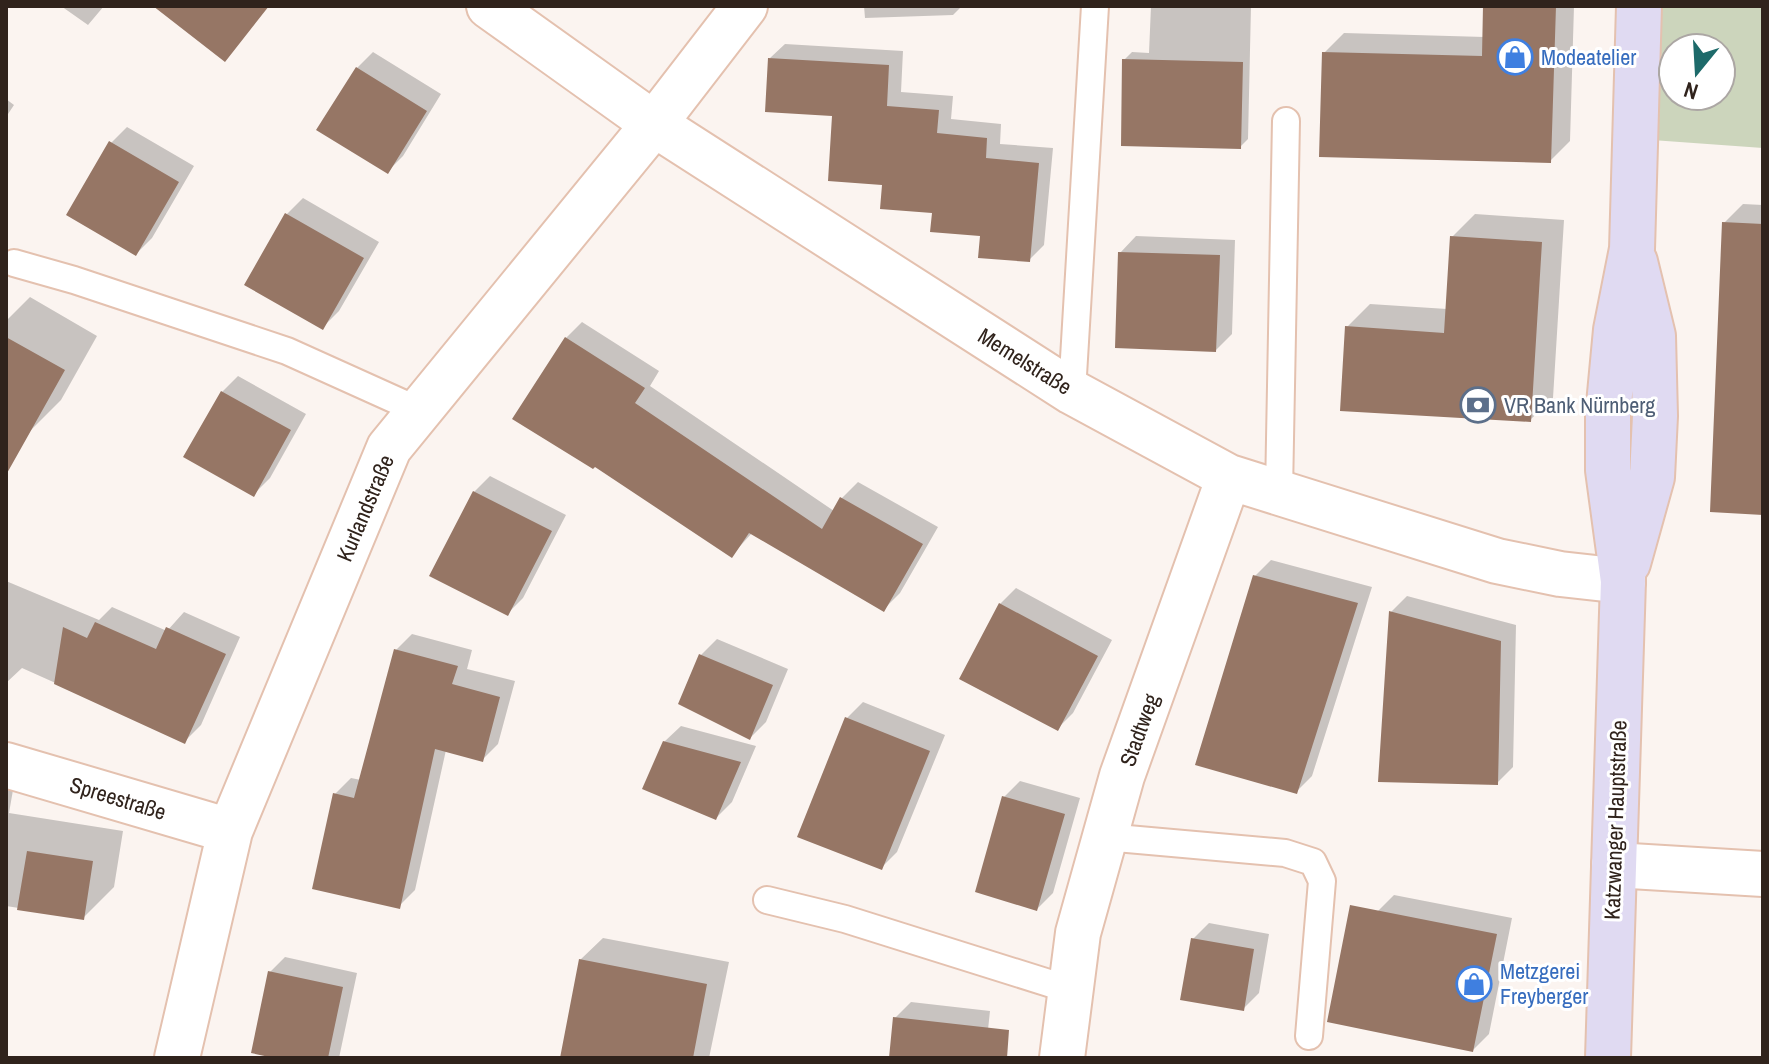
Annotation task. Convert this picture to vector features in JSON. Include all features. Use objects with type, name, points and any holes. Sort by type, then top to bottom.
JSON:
[{"type":"main road","name":"Katzwanger Hauptstraße","points":[[1608,1058],[1623,581],[1652,477],[1655,416],[1653,336],[1632,249],[1639,6]]},
{"type":"street","name":"Memelstraße","points":[[489,6],[654,124],[1072,392],[1229,477],[1497,561],[1560,574],[1623,581]]},
{"type":"street","name":"Kurlandstraße","points":[[177,1058],[230,831],[389,448],[654,124],[745,6]]},
{"type":"street","name":"Stadtweg","points":[[1062,1058],[1078,933],[1122,776],[1229,477]]},
{"type":"street","name":"Spreestraße","points":[[6,765],[230,831]]},
{"type":"street","points":[[1614,865],[1763,874]]},
{"type":"lane","points":[[1072,392],[1095,6]]},
{"type":"lane","points":[[1279,492],[1286,121]]},
{"type":"lane","points":[[14,263],[287,351],[420,411]]},
{"type":"lane","points":[[1105,837],[1285,853],[1313,862],[1322,881],[1309,1036]]},
{"type":"lane","points":[[767,900],[845,919],[1071,990]]},
{"type":"green space","points":[[1641,6],[1763,6],[1763,148],[1638,139]]},
{"type":"building","points":[[153,6],[269,6],[225,62]]},
{"type":"building","points":[[1483,6],[1556,6],[1551,163],[1319,157],[1322,52],[1482,56]]},
{"type":"building","points":[[768,58],[889,65],[887,106],[939,110],[937,133],[987,138],[986,158],[1039,163],[1030,262],[978,258],[980,236],[930,232],[932,213],[880,209],[882,185],[828,181],[832,116],[765,112]]},
{"type":"building","points":[[1122,59],[1243,62],[1241,149],[1121,146]]},
{"type":"building","points":[[356,67],[427,111],[388,174],[316,130]]},
{"type":"building","points":[[109,141],[179,182],[136,256],[66,215]]},
{"type":"building","points":[[285,213],[364,258],[323,330],[244,285]]},
{"type":"building","points":[[1722,222],[1763,224],[1763,515],[1710,512]]},
{"type":"building","points":[[1450,236],[1542,242],[1531,422],[1340,411],[1345,326],[1444,333]]},
{"type":"building","points":[[1118,252],[1220,255],[1216,352],[1115,348]]},
{"type":"building","points":[[6,337],[65,370],[6,475]]},
{"type":"building","points":[[565,337],[645,388],[635,403],[822,529],[840,497],[923,544],[884,612],[749,533],[732,558],[595,467],[593,469],[512,419]]},
{"type":"building","points":[[221,391],[291,430],[254,497],[183,457]]},
{"type":"building","points":[[473,491],[552,531],[508,616],[429,576]]},
{"type":"building","points":[[1253,575],[1358,603],[1297,794],[1195,765]]},
{"type":"building","points":[[999,603],[1098,656],[1058,731],[959,679]]},
{"type":"building","points":[[1389,611],[1501,641],[1498,785],[1378,782]]},
{"type":"building","points":[[95,622],[156,649],[166,627],[226,654],[185,744],[54,684],[63,627],[87,638]]},
{"type":"building","points":[[394,649],[458,666],[452,684],[500,697],[483,762],[435,749],[400,909],[312,889],[333,793],[354,798]]},
{"type":"building","points":[[699,654],[773,685],[750,740],[678,704]]},
{"type":"building","points":[[845,717],[930,751],[882,870],[797,837]]},
{"type":"building","points":[[663,741],[741,762],[716,820],[642,789]]},
{"type":"building","points":[[1002,796],[1065,814],[1037,911],[975,892]]},
{"type":"building","points":[[27,851],[93,861],[84,920],[17,910]]},
{"type":"building","points":[[1350,905],[1497,934],[1473,1052],[1327,1022]]},
{"type":"building","points":[[1191,938],[1254,949],[1244,1011],[1180,1000]]},
{"type":"building","points":[[579,959],[707,984],[693,1058],[560,1058]]},
{"type":"building","points":[[268,971],[343,987],[328,1058],[274,1058],[251,1053]]},
{"type":"building","points":[[893,1017],[1009,1030],[1007,1058],[889,1058]]},
{"type":"place","name":"Modeatelier","points":[[1515,57]]},
{"type":"place","name":"VR Bank Nürnberg","points":[[1478,405]]},
{"type":"place","name":"Metzgerei Freyberger","points":[[1474,984]]}]
